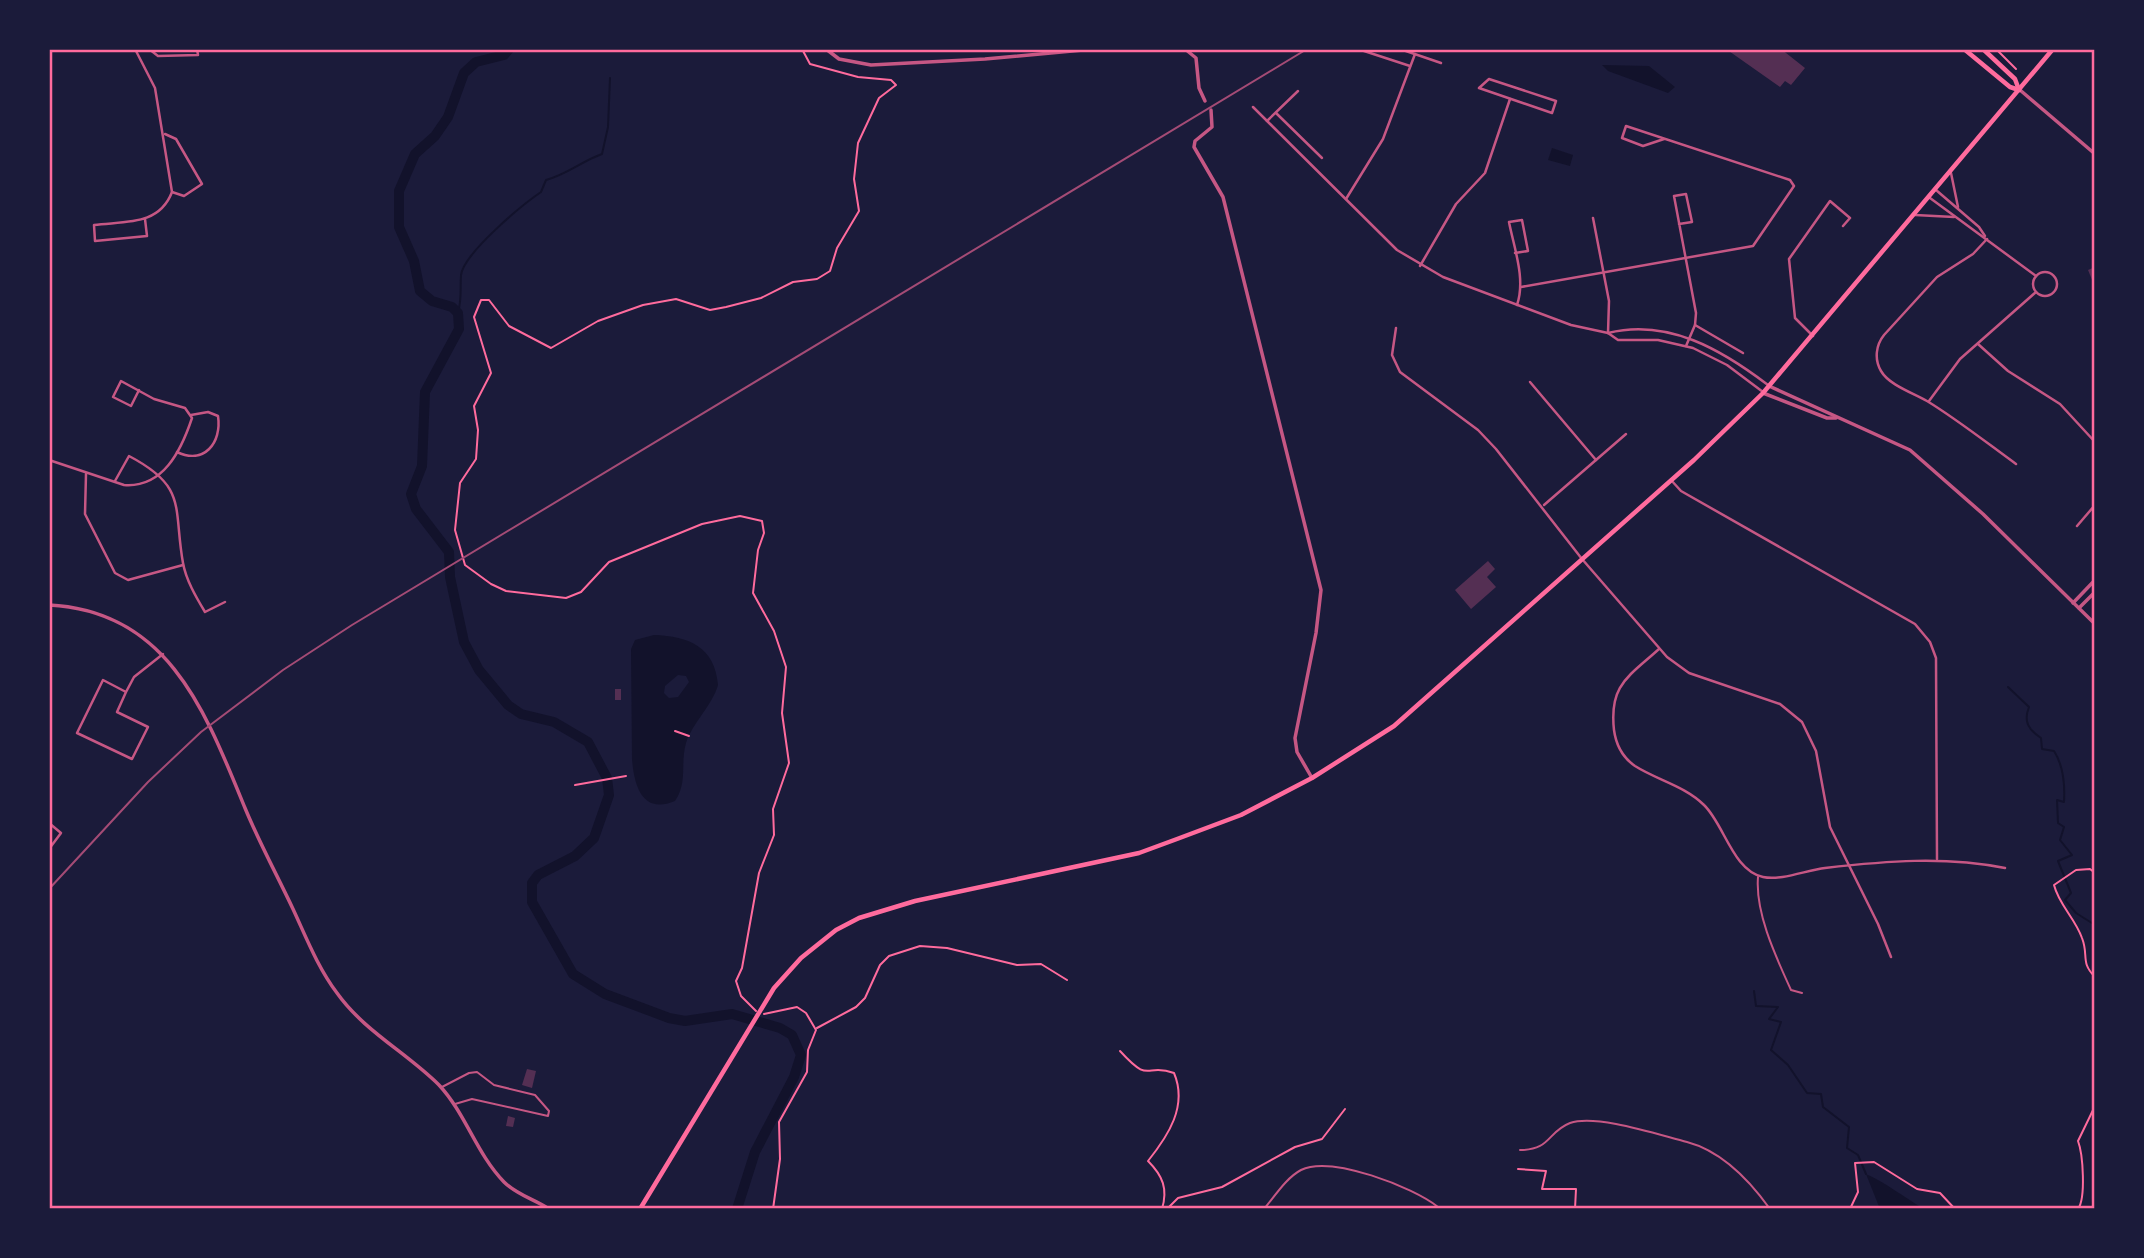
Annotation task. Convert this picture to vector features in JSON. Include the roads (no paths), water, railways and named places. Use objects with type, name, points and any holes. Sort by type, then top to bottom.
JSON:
[{"type":"main road","points":[[1964,49],[2010,87],[2020,90]]},
{"type":"main road","points":[[1983,49],[2015,79],[2020,90]]},
{"type":"main road","points":[[640,1209],[780,981],[801,958],[836,930],[859,918],[915,901],[1139,853],[1241,814],[1312,778],[1355,752],[1430,696],[1671,480],[1763,393],[2053,49]]},
{"type":"street","points":[[145,219],[147,236],[95,241],[94,225],[145,219],[159,213],[172,192],[155,88],[135,49],[148,49],[158,56],[198,55],[197,49]]},
{"type":"street","points":[[826,49],[839,59],[872,65],[998,59],[1094,49]]},
{"type":"street","points":[[1185,49],[1196,58],[1199,88],[1205,101]]},
{"type":"street","points":[[1359,49],[1410,66]]},
{"type":"street","points":[[1400,49],[1441,63]]},
{"type":"street","points":[[1345,200],[1357,185],[1383,139],[1415,54]]},
{"type":"street","points":[[1489,79],[1556,101],[1552,113],[1510,99],[1479,88],[1489,79]]},
{"type":"street","points":[[2020,90],[2095,154]]},
{"type":"street","points":[[1267,121],[1298,91]]},
{"type":"street","points":[[1420,266],[1455,204],[1485,173],[1510,99]]},
{"type":"street","points":[[1253,107],[1397,250],[1420,266],[1571,325],[1608,333],[1618,340],[1658,340],[1686,346],[1727,365],[1763,393],[1827,418],[1836,418]]},
{"type":"street","points":[[1211,110],[1212,127],[1195,141],[1194,147],[1223,197],[1321,590],[1316,633],[1295,738],[1297,752],[1312,778]]},
{"type":"street","points":[[1276,113],[1322,158]]},
{"type":"street","points":[[1521,287],[1753,246],[1794,186],[1790,180],[1626,126],[1622,138],[1643,146],[1664,139]]},
{"type":"street","points":[[164,134],[176,139],[202,184],[184,196],[172,192]]},
{"type":"street","points":[[1951,173],[1959,210]]},
{"type":"street","points":[[1936,190],[1979,227],[1987,239]]},
{"type":"street","points":[[1679,224],[1692,222],[1686,194],[1674,196],[1685,260],[1696,313],[1695,325],[1686,346]]},
{"type":"street","points":[[1930,198],[2036,276]]},
{"type":"street","points":[[1813,336],[1795,317],[1789,259],[1830,201],[1850,218],[1843,226]]},
{"type":"street","points":[[1915,215],[1955,217]]},
{"type":"street","points":[[1593,218],[1609,301],[1608,333]]},
{"type":"street","points":[[1515,253],[1528,251],[1522,220],[1509,222],[1521,287],[1517,305]]},
{"type":"street","points":[[1987,239],[1973,254],[1937,277],[1878,345],[1877,360],[1885,376],[1928,402],[2016,464]]},
{"type":"street","points":[[2036,276],[2048,272],[2057,283],[2056,290],[2048,296],[2036,292]]},
{"type":"street","points":[[2036,276],[2033,284],[2036,292]]},
{"type":"street","points":[[1928,402],[1944,377],[2036,292]]},
{"type":"street","points":[[1695,325],[1743,353]]},
{"type":"street","points":[[1396,328],[1392,355],[1400,372],[1478,430],[1659,649],[1689,673],[1780,704],[1802,722],[1815,751],[1830,827],[1878,923],[1891,957]]},
{"type":"street","points":[[1608,333],[1620,330],[1659,331],[1689,337],[1731,358],[1769,386],[1910,450],[1944,477],[2095,624]]},
{"type":"street","points":[[1978,344],[2008,371],[2060,404],[2095,442]]},
{"type":"street","points":[[139,390],[131,406],[113,397],[121,381],[139,390],[155,399],[185,408],[191,415]]},
{"type":"street","points":[[1530,382],[1596,460]]},
{"type":"street","points":[[177,452],[195,457],[211,450],[216,442],[218,416],[208,412],[191,415]]},
{"type":"street","points":[[49,460],[86,474],[135,486],[160,475],[177,452],[191,415]]},
{"type":"street","points":[[1543,506],[1626,434]]},
{"type":"street","points":[[115,482],[129,456],[160,475],[176,500],[183,565],[205,612],[225,602]]},
{"type":"street","points":[[86,474],[85,513],[115,573],[128,580],[145,578],[183,565]]},
{"type":"street","points":[[1671,480],[1681,491],[1914,624],[1926,635],[1936,658],[1937,859]]},
{"type":"street","points":[[2077,526],[2095,505]]},
{"type":"street","points":[[2073,603],[2095,580]]},
{"type":"street","points":[[2078,608],[2095,592]]},
{"type":"street","points":[[49,605],[102,615],[143,637],[163,654],[200,708],[215,737],[252,824],[320,967],[337,993],[375,1032],[441,1088],[454,1104],[481,1153],[499,1176],[517,1193],[549,1209]]},
{"type":"street","points":[[1659,649],[1624,680],[1615,693],[1612,711],[1618,746],[1634,765],[1703,804],[1720,823],[1741,862],[1758,876],[1774,877],[1848,865],[1937,859],[2005,868]]},
{"type":"street","points":[[126,692],[103,680],[77,733],[132,760],[148,727],[117,712],[134,677],[163,654]]},
{"type":"street","points":[[49,823],[61,833],[49,849]]},
{"type":"lane","points":[[1758,876],[1757,894],[1784,975],[1791,990],[1802,993]]},
{"type":"lane","points":[[441,1088],[469,1073],[477,1072],[494,1085],[536,1095],[549,1111],[548,1116],[472,1099],[454,1104]]},
{"type":"lane","points":[[1520,1150],[1543,1146],[1563,1127],[1581,1121],[1687,1142],[1710,1150],[1723,1159],[1770,1209]]},
{"type":"lane","points":[[1264,1209],[1292,1177],[1321,1165],[1351,1168],[1422,1197],[1438,1207],[1436,1209]]},
{"type":"waterway","points":[[509,49],[504,55],[476,62],[464,73],[448,117],[435,136],[415,154],[399,191],[399,227],[414,261],[420,291],[432,301],[452,307],[458,313],[459,329],[425,392],[422,466],[411,494],[416,509],[449,552],[450,577],[464,642],[479,670],[508,705],[521,714],[554,722],[588,742],[607,778],[609,795],[594,838],[575,856],[538,875],[532,883],[532,902],[573,974],[605,994],[669,1018],[685,1021],[732,1014],[780,1028],[792,1035],[801,1055],[794,1077],[755,1152],[737,1209]]},
{"type":"waterway","points":[[458,313],[461,275],[483,242],[541,192],[546,180],[602,154],[608,127],[610,78]]},
{"type":"waterway","points":[[2008,687],[2029,707],[2027,721],[2030,729],[2041,738],[2042,749],[2054,751],[2060,762],[2064,796],[2064,802],[2057,800],[2058,823],[2064,827],[2060,840],[2072,855],[2058,861],[2071,893],[2065,900],[2076,913],[2095,925]]},
{"type":"waterway","points":[[1754,991],[1756,1006],[1778,1007],[1769,1019],[1781,1022],[1771,1050],[1788,1065],[1807,1093],[1821,1094],[1823,1107],[1849,1127],[1847,1148],[1858,1155],[1866,1174]]},
{"type":"railway","points":[[49,889],[148,782],[201,732],[283,670],[352,625],[1307,49]]}]
